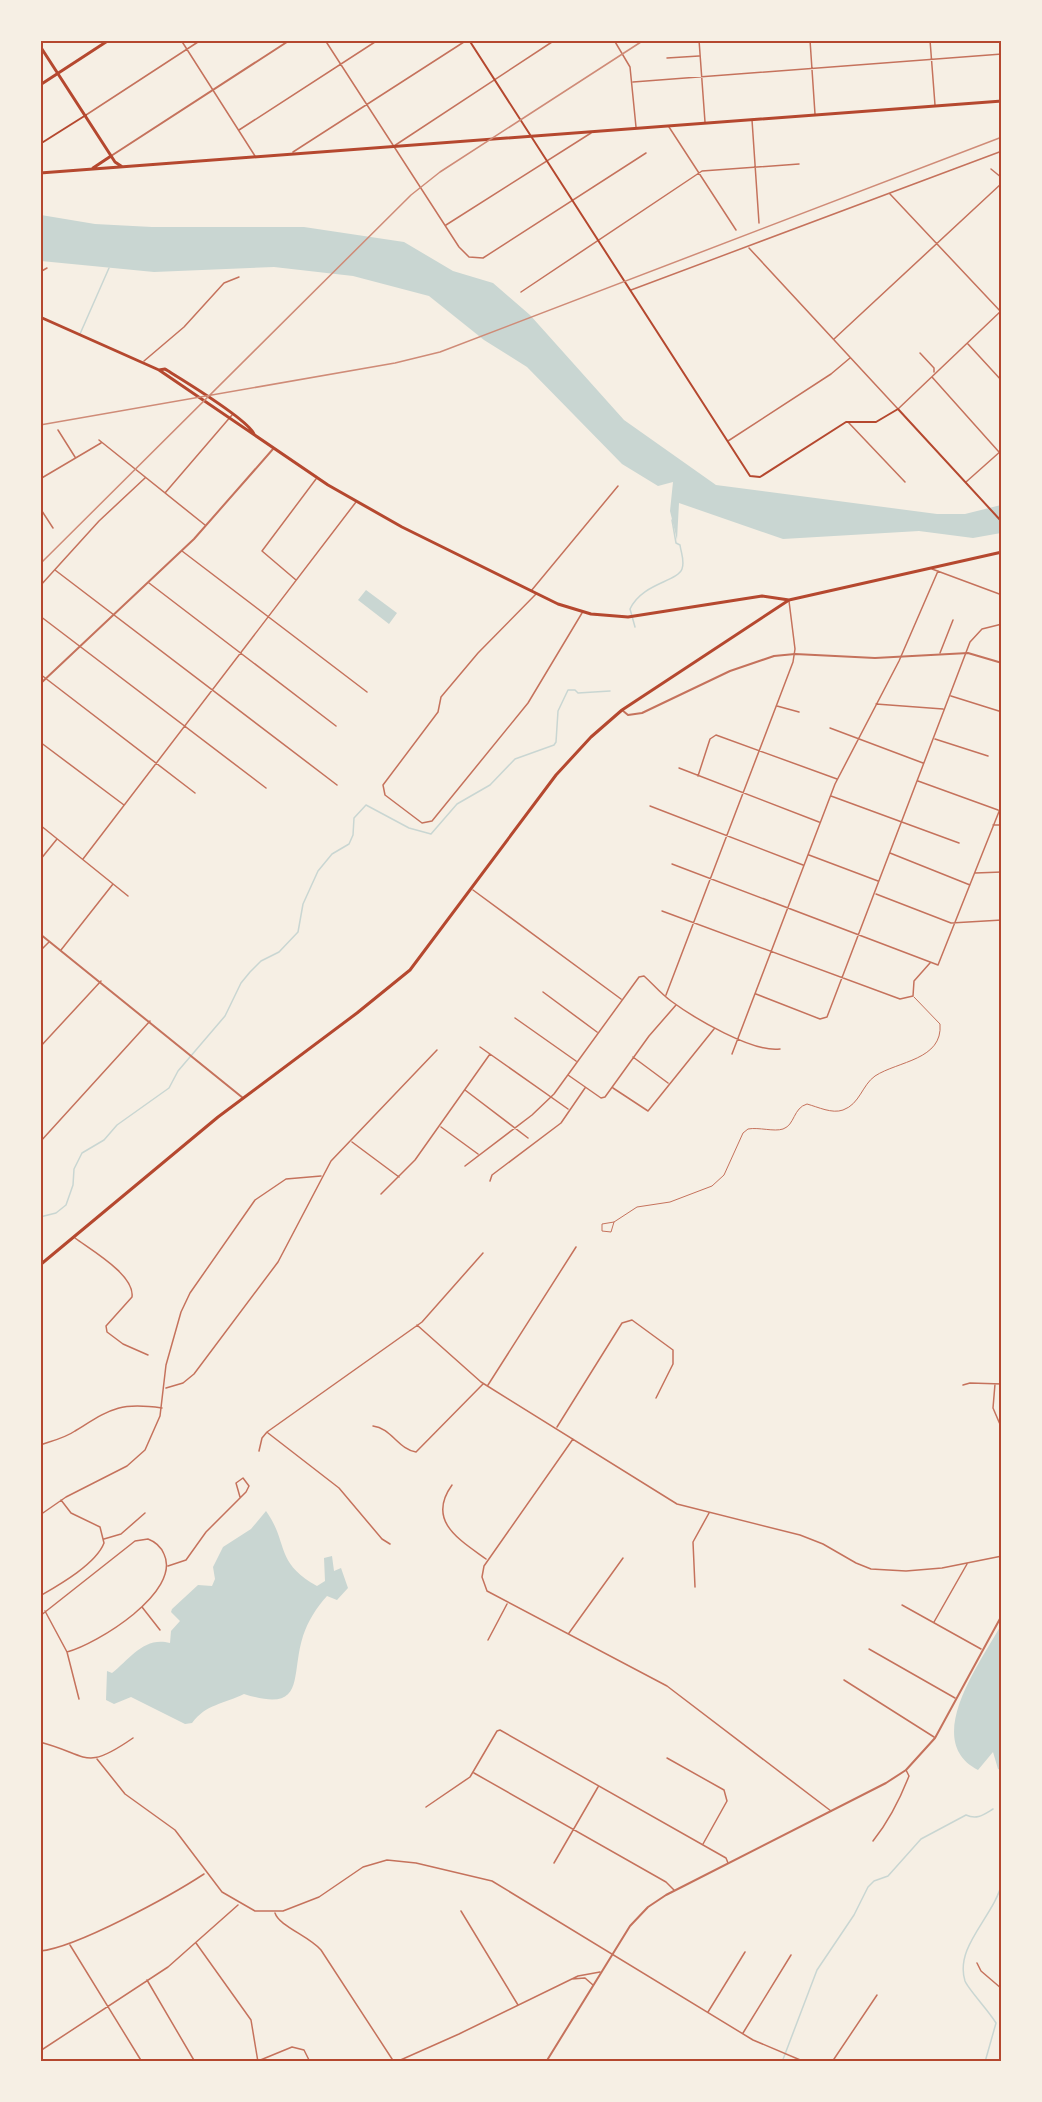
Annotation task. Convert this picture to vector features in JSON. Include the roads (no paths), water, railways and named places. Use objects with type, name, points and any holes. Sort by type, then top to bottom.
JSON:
[{"type":"main road","points":[[40,85],[110,40]]},
{"type":"main road","points":[[468,40],[750,476],[757,478],[847,421],[876,422],[898,409],[1002,522]]},
{"type":"main road","points":[[40,46],[111,156],[123,167]]},
{"type":"main road","points":[[40,173],[1002,101]]},
{"type":"main road","points":[[40,144],[86,116]]},
{"type":"main road","points":[[86,170],[111,156]]},
{"type":"main road","points":[[41,319],[159,370],[316,478],[356,502],[536,594],[582,612],[628,617],[762,596],[789,600],[1000,552]]},
{"type":"main road","points":[[159,370],[165,369],[175,375],[232,414],[254,434]]},
{"type":"main road","points":[[40,1265],[243,1098],[404,975],[426,951],[564,765],[622,710],[789,600]]},
{"type":"street","points":[[181,40],[255,157]]},
{"type":"street","points":[[86,116],[201,40]]},
{"type":"street","points":[[111,156],[290,40]]},
{"type":"street","points":[[325,40],[445,226],[465,254],[474,258],[483,258],[646,153]]},
{"type":"street","points":[[239,130],[378,40]]},
{"type":"street","points":[[290,154],[468,40]]},
{"type":"street","points":[[393,147],[555,40]]},
{"type":"street","points":[[614,40],[630,67],[636,128]]},
{"type":"street","points":[[699,40],[705,123]]},
{"type":"street","points":[[810,40],[816,115]]},
{"type":"street","points":[[930,40],[935,106]]},
{"type":"street","points":[[633,82],[1002,54]]},
{"type":"street","points":[[667,58],[700,56]]},
{"type":"street","points":[[752,120],[759,223]]},
{"type":"street","points":[[669,126],[736,230]]},
{"type":"street","points":[[445,226],[592,132]]},
{"type":"street","points":[[630,291],[634,287],[748,247],[1002,151]]},
{"type":"street","points":[[521,292],[699,173],[706,170],[799,164]]},
{"type":"street","points":[[991,168],[1002,178]]},
{"type":"street","points":[[834,340],[1002,183]]},
{"type":"street","points":[[748,247],[898,409],[1001,312],[890,194]]},
{"type":"street","points":[[40,272],[47,268]]},
{"type":"street","points":[[143,362],[189,321],[224,283],[239,277]]},
{"type":"street","points":[[966,343],[1002,381]]},
{"type":"street","points":[[920,353],[933,368],[934,381],[1000,451],[966,483]]},
{"type":"street","points":[[727,441],[831,374],[850,358]]},
{"type":"street","points":[[165,493],[232,414]]},
{"type":"street","points":[[847,421],[905,482]]},
{"type":"street","points":[[58,430],[76,458]]},
{"type":"street","points":[[99,440],[206,526]]},
{"type":"street","points":[[40,479],[102,442]]},
{"type":"street","points":[[40,684],[206,526],[273,449]]},
{"type":"street","points":[[40,586],[99,522],[146,477]]},
{"type":"street","points":[[296,580],[262,551],[316,478]]},
{"type":"street","points":[[530,591],[618,486]]},
{"type":"street","points":[[83,859],[356,502]]},
{"type":"street","points":[[40,508],[53,528]]},
{"type":"street","points":[[182,550],[367,692]]},
{"type":"street","points":[[932,569],[1002,594]]},
{"type":"street","points":[[56,570],[337,785]]},
{"type":"street","points":[[732,1054],[837,779],[901,657],[938,571]]},
{"type":"street","points":[[148,582],[336,726]]},
{"type":"street","points":[[536,594],[478,653],[441,697],[438,712],[383,785],[385,795],[422,823],[432,821],[528,704],[582,612]]},
{"type":"street","points":[[666,996],[795,654],[789,600]]},
{"type":"street","points":[[40,616],[266,789]]},
{"type":"street","points":[[940,654],[953,620]]},
{"type":"street","points":[[755,994],[824,1020],[879,882],[965,653],[972,639],[982,629],[1002,624]]},
{"type":"street","points":[[622,710],[630,715],[642,713],[749,663],[795,654],[901,657],[965,653],[1002,663]]},
{"type":"street","points":[[40,674],[195,793]]},
{"type":"street","points":[[949,696],[1002,712]]},
{"type":"street","points":[[876,704],[944,710]]},
{"type":"street","points":[[776,706],[799,712]]},
{"type":"street","points":[[831,728],[924,763]]},
{"type":"street","points":[[698,776],[711,737],[726,738],[837,779]]},
{"type":"street","points":[[933,739],[988,756]]},
{"type":"street","points":[[40,742],[125,806]]},
{"type":"street","points":[[679,768],[820,822]]},
{"type":"street","points":[[917,780],[999,811]]},
{"type":"street","points":[[830,796],[959,843]]},
{"type":"street","points":[[672,864],[938,965],[1002,804]]},
{"type":"street","points":[[650,806],[804,865]]},
{"type":"street","points":[[40,825],[128,896]]},
{"type":"street","points":[[993,825],[1002,825]]},
{"type":"street","points":[[40,860],[57,838]]},
{"type":"street","points":[[890,853],[970,885]]},
{"type":"street","points":[[808,855],[879,882]]},
{"type":"street","points":[[975,873],[1002,872]]},
{"type":"street","points":[[61,950],[113,883]]},
{"type":"street","points":[[471,888],[622,999]]},
{"type":"street","points":[[874,893],[951,923],[1002,920]]},
{"type":"street","points":[[662,911],[896,998],[913,996],[914,981],[930,963]]},
{"type":"street","points":[[40,933],[243,1098]]},
{"type":"street","points":[[40,951],[50,941]]},
{"type":"street","points":[[465,1166],[550,1096],[637,979],[644,976],[677,1005],[715,1028],[759,1049],[780,1049]]},
{"type":"street","points":[[40,1047],[101,981]]},
{"type":"street","points":[[543,992],[598,1032]]},
{"type":"street","points":[[568,1074],[603,1098],[633,1057],[677,1005]]},
{"type":"street","points":[[516,1018],[576,1062]]},
{"type":"street","points":[[40,1142],[150,1021]]},
{"type":"street","points":[[612,1087],[647,1112],[715,1028]]},
{"type":"street","points":[[480,1047],[569,1110]]},
{"type":"street","points":[[164,1388],[190,1379],[282,1256],[321,1176],[331,1161],[436,1050]]},
{"type":"street","points":[[381,1194],[399,1178],[490,1054]]},
{"type":"street","points":[[633,1057],[669,1083]]},
{"type":"street","points":[[490,1181],[492,1175],[561,1124],[585,1087]]},
{"type":"street","points":[[465,1090],[528,1138]]},
{"type":"street","points":[[439,1126],[479,1154]]},
{"type":"street","points":[[351,1141],[399,1178]]},
{"type":"street","points":[[40,1515],[61,1500],[121,1470],[137,1458],[152,1439],[162,1408],[166,1365],[185,1301],[249,1208],[262,1194],[286,1179],[321,1176]]},
{"type":"street","points":[[75,1238],[130,1283],[132,1297],[106,1326],[107,1332],[123,1344],[148,1355]]},
{"type":"street","points":[[488,1386],[576,1247]]},
{"type":"street","points":[[259,1451],[262,1438],[267,1432],[417,1325],[483,1253]]},
{"type":"street","points":[[557,1427],[624,1321],[632,1320],[673,1350],[673,1364],[656,1398]]},
{"type":"street","points":[[417,1325],[484,1384],[574,1437],[669,1501],[800,1535],[823,1544],[871,1569],[906,1571],[1002,1556]]},
{"type":"street","points":[[963,1385],[970,1383],[1002,1384]]},
{"type":"street","points":[[373,1426],[388,1432],[405,1448],[416,1452],[484,1384]]},
{"type":"street","points":[[994,1384],[993,1408],[1002,1429]]},
{"type":"street","points":[[40,1445],[74,1432],[100,1414],[115,1408],[130,1406],[162,1408]]},
{"type":"street","points":[[267,1432],[339,1488],[382,1539],[390,1544]]},
{"type":"street","points":[[574,1437],[488,1560],[482,1572],[484,1587],[493,1597],[568,1634],[680,1695],[832,1811]]},
{"type":"street","points":[[167,1566],[186,1560],[206,1532],[240,1497],[249,1485],[243,1478],[236,1483],[240,1497]]},
{"type":"street","points":[[452,1485],[443,1503],[447,1527],[456,1537],[488,1560]]},
{"type":"street","points":[[40,1596],[98,1554],[104,1539],[97,1524],[71,1512],[61,1500]]},
{"type":"street","points":[[695,1587],[693,1542],[709,1512]]},
{"type":"street","points":[[104,1539],[117,1536],[145,1513]]},
{"type":"street","points":[[40,1616],[139,1539],[148,1539],[157,1544],[165,1556],[167,1566],[164,1581],[141,1606],[102,1636],[67,1652]]},
{"type":"street","points":[[568,1634],[623,1558]]},
{"type":"street","points":[[934,1623],[968,1563]]},
{"type":"street","points":[[488,1640],[507,1604]]},
{"type":"street","points":[[902,1605],[982,1650]]},
{"type":"street","points":[[141,1606],[160,1630]]},
{"type":"street","points":[[40,1609],[45,1610]]},
{"type":"street","points":[[45,1610],[67,1652],[79,1699]]},
{"type":"street","points":[[546,2061],[636,1919],[654,1903],[886,1783],[906,1770],[935,1738],[1002,1615]]},
{"type":"street","points":[[869,1649],[956,1698]]},
{"type":"street","points":[[844,1680],[935,1738]]},
{"type":"street","points":[[426,1807],[473,1772],[497,1731],[510,1736],[726,1858],[729,1864]]},
{"type":"street","points":[[40,1742],[82,1759],[97,1759],[133,1738]]},
{"type":"street","points":[[667,1758],[723,1790],[727,1795],[727,1801],[703,1845]]},
{"type":"street","points":[[97,1759],[125,1794],[175,1830],[205,1873],[222,1892],[239,1904],[255,1911],[275,1913],[319,1898],[363,1867],[377,1862],[416,1863],[498,1883],[611,1956],[743,2034],[781,2053],[805,2061]]},
{"type":"street","points":[[873,1841],[885,1826],[904,1789],[909,1776],[906,1770]]},
{"type":"street","points":[[473,1772],[666,1882],[674,1891]]},
{"type":"street","points":[[555,1863],[598,1786]]},
{"type":"street","points":[[40,1951],[69,1944],[177,1891],[205,1873]]},
{"type":"street","points":[[40,2051],[147,1980],[196,1943],[239,1904]]},
{"type":"street","points":[[461,1911],[518,2006]]},
{"type":"street","points":[[275,1913],[279,1922],[308,1937],[321,1950],[395,2061],[518,2006],[584,1973],[601,1972]]},
{"type":"street","points":[[196,1943],[251,2020],[258,2061],[292,2047],[304,2050],[310,2061]]},
{"type":"street","points":[[69,1944],[106,2007],[142,2061]]},
{"type":"street","points":[[708,2013],[745,1952]]},
{"type":"street","points":[[743,2034],[791,1956]]},
{"type":"street","points":[[977,1963],[981,1971],[1002,1989]]},
{"type":"street","points":[[571,1980],[585,1978],[593,1985]]},
{"type":"street","points":[[147,1980],[195,2061]]},
{"type":"street","points":[[832,2061],[877,1995]]},
{"type":"lane","points":[[614,1222],[611,1232],[603,1231],[602,1224],[614,1222],[637,1207],[670,1202],[719,1181],[729,1167],[740,1140],[748,1129],[782,1130],[790,1125],[795,1112],[807,1104],[831,1111],[846,1108],[859,1098],[876,1076],[934,1048],[939,1039],[939,1024],[913,996]]},
{"type":"waterway","points":[[80,334],[109,268]]},
{"type":"waterway","points":[[635,627],[630,609],[635,600],[682,569],[683,557],[680,545],[676,543],[672,520]]},
{"type":"waterway","points":[[40,1217],[56,1213],[66,1205],[73,1185],[74,1169],[82,1153],[104,1140],[117,1125],[169,1088],[178,1071],[225,1016],[241,983],[250,972],[261,961],[279,952],[298,932],[303,904],[318,871],[332,854],[349,844],[353,835],[354,818],[366,805],[409,828],[431,834],[457,804],[490,785],[515,759],[554,745],[558,711],[568,690],[575,690],[578,693],[610,691]]},
{"type":"waterway","points":[[782,2062],[817,1970],[854,1915],[868,1887],[874,1881],[888,1876],[921,1839],[966,1815],[977,1817],[993,1809]]},
{"type":"waterway","points":[[985,2062],[996,2023],[967,1985],[963,1968],[970,1943],[992,1907],[1002,1882]]},
{"type":"railway","points":[[40,564],[411,195],[440,172],[644,40]]},
{"type":"railway","points":[[40,425],[395,363],[440,352],[1002,137]]}]
